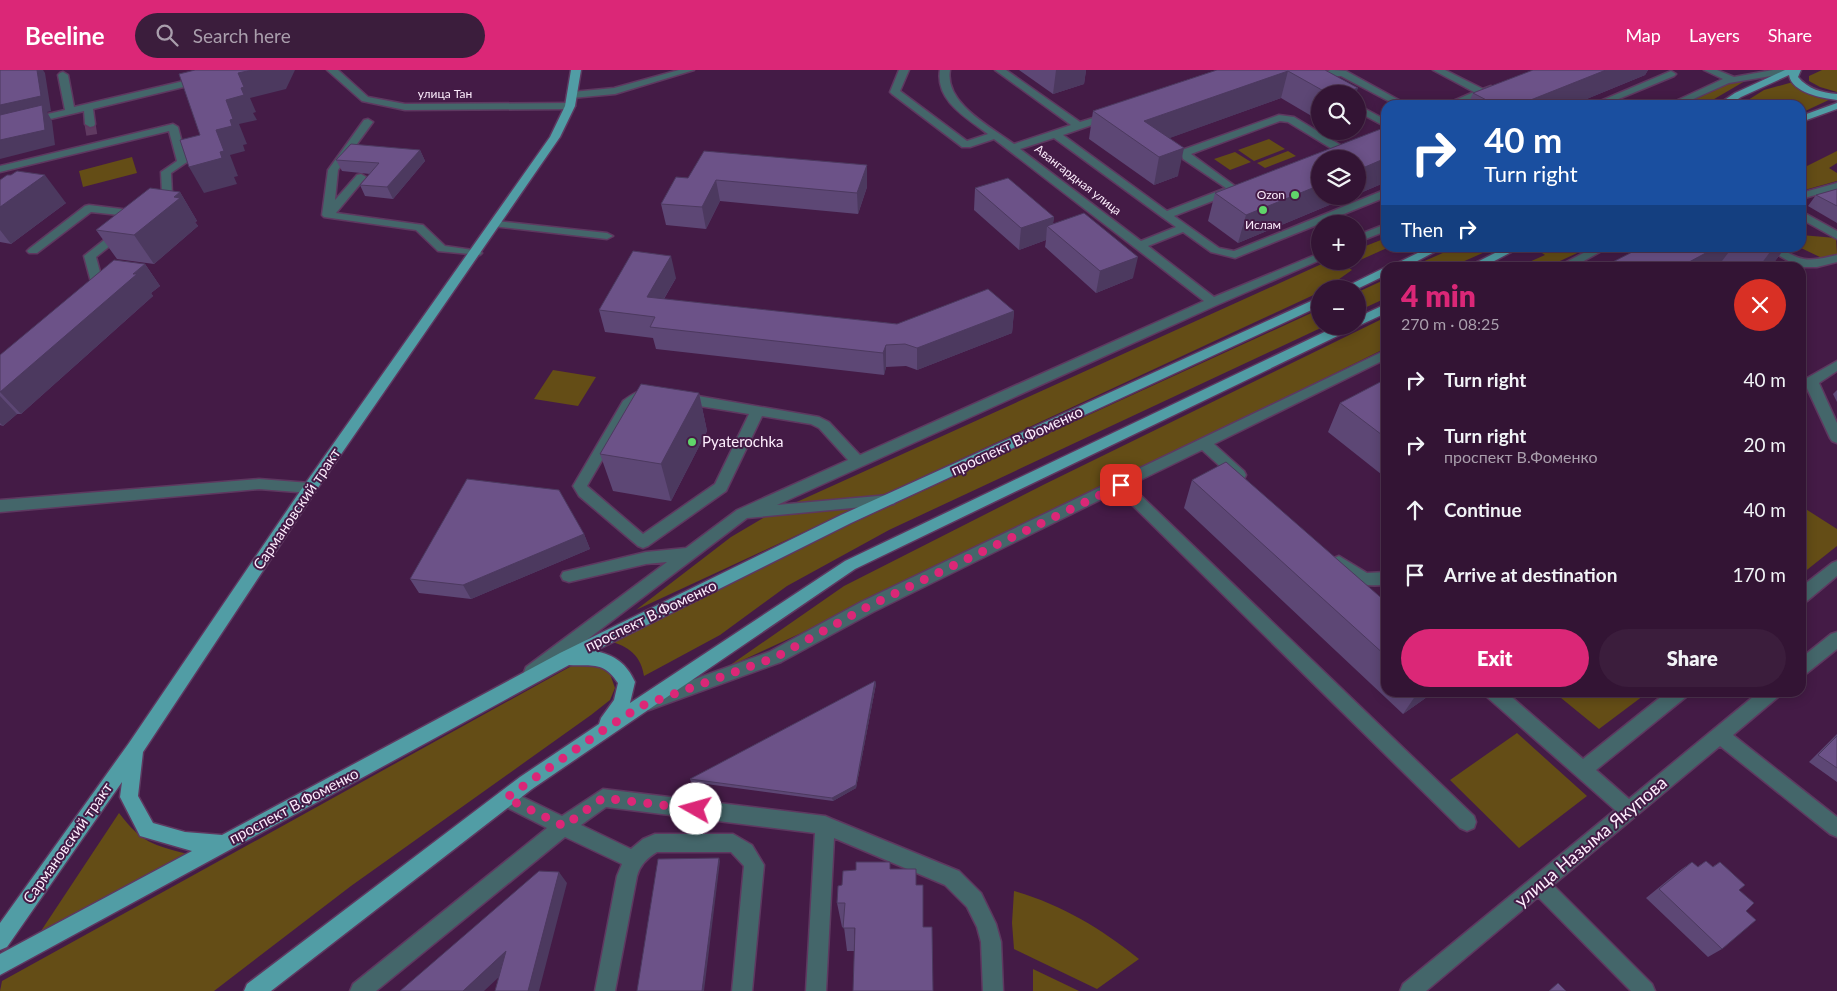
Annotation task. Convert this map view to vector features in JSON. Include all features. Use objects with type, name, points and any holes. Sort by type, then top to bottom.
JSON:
[{"type":"main road","name":"Сармановский тракт","points":[[0,940],[135,749],[310,488],[555,137],[571,101],[576,70]]},
{"type":"main road","points":[[1795,70],[1793,78],[1802,87],[1823,95],[1837,97]]},
{"type":"main road","points":[[1730,100],[1795,70]]},
{"type":"main road","points":[[1806,117],[1837,106]]},
{"type":"main road","points":[[1406,262],[1427,252]]},
{"type":"main road","points":[[1484,262],[1505,252]]},
{"type":"main road","points":[[1366,280],[1381,273]]},
{"type":"main road","name":"проспект В.Фоменко","points":[[0,965],[566,658],[889,500],[1311,305]]},
{"type":"main road","points":[[1366,318],[1381,310]]},
{"type":"main road","points":[[254,991],[506,798],[602,731],[850,565],[1329,335]]},
{"type":"main road","points":[[566,658],[594,657],[611,662],[620,670],[627,682],[622,703],[602,731]]},
{"type":"main road","points":[[135,749],[129,797],[147,830],[185,841],[224,844]]},
{"type":"street","points":[[0,128],[242,70]]},
{"type":"street","name":"улица Тан","points":[[332,70],[365,99],[405,107],[571,101],[615,91],[689,70]]},
{"type":"street","points":[[904,70],[895,92],[966,145],[996,135]]},
{"type":"street","name":"Авангардная улица","points":[[944,70],[944,83],[949,96],[958,106],[1213,302]]},
{"type":"street","points":[[1000,70],[1080,126]]},
{"type":"street","points":[[1438,70],[1482,92]]},
{"type":"street","points":[[1709,70],[1733,80]]},
{"type":"street","points":[[1684,100],[1733,80],[1789,70]]},
{"type":"street","points":[[1607,100],[1671,71]]},
{"type":"street","points":[[1309,81],[1330,73],[1343,73],[1394,100]]},
{"type":"street","points":[[63,75],[70,111]]},
{"type":"street","points":[[1462,100],[1498,86]]},
{"type":"street","points":[[88,107],[90,124]]},
{"type":"street","points":[[1013,148],[1117,114]]},
{"type":"street","points":[[1366,114],[1381,127]]},
{"type":"street","points":[[1234,189],[1187,157],[1186,152],[1279,118],[1290,119],[1342,146],[1332,150]]},
{"type":"street","points":[[328,215],[333,170],[368,122]]},
{"type":"street","points":[[0,168],[92,141],[173,127],[182,162],[166,172],[167,194],[90,256],[97,283],[79,298]]},
{"type":"street","points":[[1056,134],[1215,250],[1235,255],[1381,195]]},
{"type":"street","points":[[328,215],[361,177]]},
{"type":"street","points":[[1166,215],[1247,183]]},
{"type":"street","points":[[1806,195],[1837,186]]},
{"type":"street","points":[[33,251],[89,208],[142,214]]},
{"type":"street","points":[[328,215],[419,227],[442,249],[476,252]]},
{"type":"street","points":[[1806,217],[1837,236]]},
{"type":"street","points":[[496,224],[607,236]]},
{"type":"street","points":[[1140,246],[1184,228]]},
{"type":"street","points":[[1366,236],[1381,229]]},
{"type":"street","points":[[1573,262],[1593,252]]},
{"type":"street","points":[[1778,252],[1794,262]]},
{"type":"street","points":[[1806,264],[1837,258]]},
{"type":"street","points":[[506,691],[742,514],[1311,260]]},
{"type":"street","points":[[641,706],[776,657],[867,607],[1121,485],[1381,356]]},
{"type":"street","points":[[1837,365],[1812,382],[1816,395],[1837,438]]},
{"type":"street","points":[[1806,389],[1816,395]]},
{"type":"street","points":[[644,586],[646,558],[643,542],[584,492],[580,486],[628,404],[642,395],[665,395],[809,418],[827,427],[858,462]]},
{"type":"street","points":[[643,542],[721,487],[758,410]]},
{"type":"street","points":[[1205,444],[1249,483]]},
{"type":"street","points":[[0,506],[259,484],[310,488]]},
{"type":"street","points":[[1121,485],[1466,822]]},
{"type":"street","points":[[742,514],[889,500]]},
{"type":"street","points":[[1328,552],[1354,574],[1373,581],[1381,579]]},
{"type":"street","points":[[569,576],[646,558],[687,554]]},
{"type":"street","points":[[1806,592],[1837,567]]},
{"type":"street","points":[[1806,664],[1837,639]]},
{"type":"street","points":[[1499,697],[1629,810]]},
{"type":"street","points":[[1583,770],[1674,697]]},
{"type":"street","name":"улица Назыма Якупова","points":[[1410,991],[1766,697]]},
{"type":"street","points":[[1720,736],[1837,828]]},
{"type":"street","points":[[506,798],[633,860]]},
{"type":"street","points":[[360,991],[564,826],[603,798],[825,825],[952,878],[963,888],[980,910],[986,924],[991,942],[993,991]]},
{"type":"street","points":[[816,991],[825,825]]},
{"type":"street","points":[[606,991],[626,876],[633,860],[647,847],[656,843],[733,843],[743,848],[750,856],[754,865],[754,876],[742,991]]},
{"type":"street","points":[[1539,884],[1645,991]]},
{"type":"shaded area","points":[[1822,70],[1837,70],[1837,92],[1820,87],[1809,81],[1809,76]]},
{"type":"shaded area","points":[[1745,81],[1713,100],[1693,100],[1728,84]]},
{"type":"shaded area","points":[[1793,82],[1833,98],[1806,111],[1806,100],[1748,100],[1764,90]]},
{"type":"shaded area","points":[[1269,139],[1285,149],[1254,161],[1238,150]]},
{"type":"shaded area","points":[[1288,151],[1296,156],[1265,168],[1257,163]]},
{"type":"shaded area","points":[[1837,151],[1837,163],[1829,168],[1837,173],[1837,181],[1806,190],[1806,166]]},
{"type":"shaded area","points":[[1235,152],[1251,162],[1230,170],[1214,159]]},
{"type":"shaded area","points":[[132,157],[137,173],[83,187],[79,171]]},
{"type":"shaded area","points":[[1806,235],[1836,238],[1837,254],[1822,258],[1806,250]]},
{"type":"shaded area","points":[[1381,240],[1381,251],[1366,257],[1366,246]]},
{"type":"shaded area","points":[[1445,252],[1485,252],[1462,262],[1422,262]]},
{"type":"shaded area","points":[[1540,252],[1579,252],[1558,262],[1529,262],[1545,255]]},
{"type":"shaded area","points":[[1311,269],[1352,270],[1338,280],[1311,280],[1311,296],[636,610],[731,537],[768,515]]},
{"type":"shaded area","points":[[1381,281],[1381,300],[1366,307],[1366,288]]},
{"type":"shaded area","points":[[1311,313],[1311,333],[889,530],[787,586],[720,635],[644,676],[638,658],[630,650],[613,642],[829,534]]},
{"type":"shaded area","points":[[1381,319],[1381,350],[950,564],[726,668],[844,586],[1045,484],[1349,335],[1366,335],[1366,327]]},
{"type":"shaded area","points":[[553,370],[596,377],[578,406],[534,399]]},
{"type":"shaded area","points":[[1806,509],[1837,529],[1837,546],[1806,571]]},
{"type":"shaded area","points":[[577,663],[594,663],[609,671],[615,688],[610,700],[351,886],[214,991],[0,991],[2,981]]},
{"type":"shaded area","points":[[1560,697],[1642,697],[1599,729]]},
{"type":"shaded area","points":[[1517,733],[1587,796],[1519,848],[1450,780]]},
{"type":"shaded area","points":[[119,813],[142,837],[157,845],[188,854],[39,934]]},
{"type":"shaded area","points":[[1014,891],[1064,910],[1110,937],[1139,959],[1097,989],[1014,949],[1012,923]]},
{"type":"shaded area","points":[[1033,969],[1079,991],[1033,991]]},
{"type":"building","points":[[0,70],[37,70],[41,96],[0,105]]},
{"type":"building","points":[[195,70],[252,70],[238,73],[244,87],[241,88],[244,95],[226,100],[233,119],[230,120],[232,126],[216,130],[224,151],[220,152],[222,158],[189,167],[180,140],[200,135],[179,74]]},
{"type":"building","points":[[1217,70],[1325,70],[1352,85],[1313,85],[1288,71],[1144,121],[1184,148],[1159,157],[1093,111]]},
{"type":"building","points":[[1533,70],[1606,70],[1531,100],[1486,100],[1473,93]]},
{"type":"building","points":[[42,105],[45,130],[0,140],[0,115]]},
{"type":"building","points":[[1381,129],[1381,160],[1366,167],[1366,150],[1326,150],[1352,140],[1366,140],[1366,135]]},
{"type":"building","points":[[351,144],[420,150],[387,187],[360,185],[379,163],[336,160]]},
{"type":"building","points":[[704,151],[867,165],[857,193],[716,180],[702,207],[661,204],[676,177],[688,178]]},
{"type":"building","points":[[1311,156],[1311,189],[1246,215],[1215,193]]},
{"type":"building","points":[[17,171],[45,175],[0,207],[0,180]]},
{"type":"building","points":[[1008,178],[1054,217],[1021,228],[975,188]]},
{"type":"building","points":[[150,188],[180,192],[174,197],[180,198],[134,235],[96,230]]},
{"type":"building","points":[[1837,189],[1837,206],[1816,195]]},
{"type":"building","points":[[1084,213],[1138,257],[1100,271],[1047,226]]},
{"type":"building","points":[[633,251],[671,256],[647,297],[897,324],[988,289],[1014,311],[917,348],[905,344],[886,345],[883,353],[650,327],[655,317],[599,310]]},
{"type":"building","points":[[1632,252],[1708,252],[1689,262],[1613,262]]},
{"type":"building","points":[[114,260],[145,264],[133,274],[137,274],[0,392],[0,355]]},
{"type":"building","points":[[1381,382],[1381,434],[1340,403]]},
{"type":"building","points":[[641,384],[699,393],[661,464],[600,454]]},
{"type":"building","points":[[1226,462],[1381,598],[1381,651],[1192,480]]},
{"type":"building","points":[[467,479],[559,490],[584,534],[463,585],[410,579]]},
{"type":"building","points":[[875,681],[856,785],[832,798],[690,779]]},
{"type":"building","points":[[1837,736],[1837,768],[1818,755]]},
{"type":"building","points":[[719,858],[702,991],[637,991],[658,859]]},
{"type":"building","points":[[1706,861],[1713,867],[1720,862],[1745,885],[1739,890],[1754,903],[1746,911],[1756,920],[1722,949],[1659,889],[1692,862],[1698,867]]},
{"type":"building","points":[[856,862],[890,862],[890,869],[916,869],[916,885],[923,885],[923,927],[932,927],[933,991],[853,991],[855,928],[843,928],[845,903],[837,903],[838,886],[842,885],[843,871],[856,870]]},
{"type":"building","points":[[539,871],[559,872],[528,991],[495,991],[506,951],[463,991],[400,991]]},
{"type":"building","points":[[1558,983],[1566,991],[1549,991]]},
{"type":"tunnel","points":[[90,124],[92,136]]},
{"type":"place","name":"Ozon","points":[[1295,195]]},
{"type":"place","name":"Ислам","points":[[1263,210]]},
{"type":"place","name":"Pyaterochka","points":[[692,442]]},
{"type":"route","points":[[696,809],[603,798],[564,826],[506,798],[641,706],[776,657],[867,607],[1121,485]]}]
